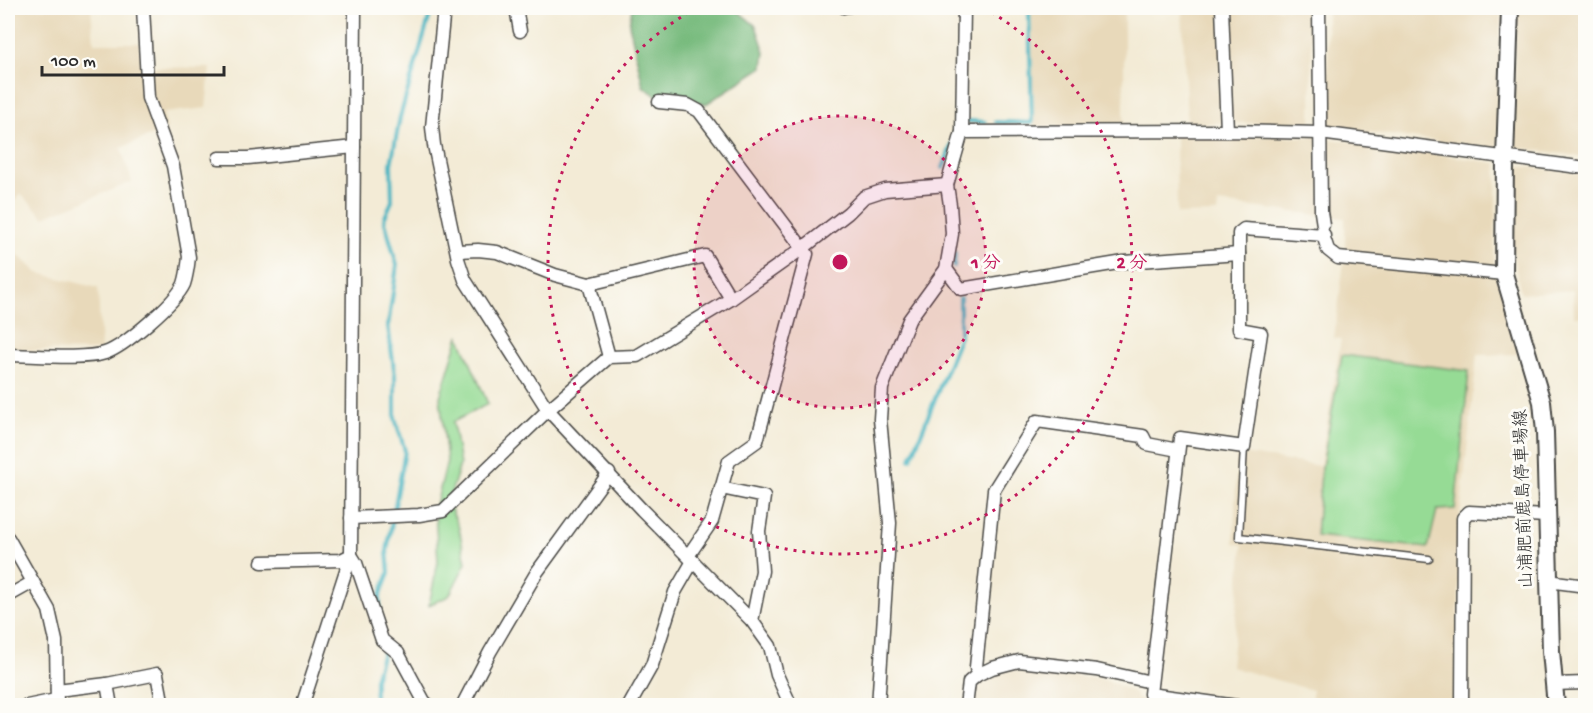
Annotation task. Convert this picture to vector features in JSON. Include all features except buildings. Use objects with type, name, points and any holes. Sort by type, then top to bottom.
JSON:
[{"type":"main road","name":"山浦肥前鹿島停車場線","points":[[1510,8],[1504,274],[1542,402],[1545,432],[1548,581],[1556,705]]},
{"type":"street","points":[[8,355],[89,355],[117,348],[174,298],[183,285],[188,272],[189,257],[173,165],[148,98],[143,8]]},
{"type":"street","points":[[302,705],[351,555],[355,8]]},
{"type":"street","points":[[465,8],[444,8],[432,127],[458,260],[465,280],[548,410],[752,621],[770,646],[777,675],[790,705]]},
{"type":"street","points":[[516,8],[520,31]]},
{"type":"street","points":[[878,705],[890,523],[880,419],[882,388],[909,320],[946,269],[952,234],[947,184],[962,132],[964,8]]},
{"type":"street","points":[[1222,8],[1227,131]]},
{"type":"street","points":[[1319,8],[1321,212],[1328,250],[1338,258],[1504,274]]},
{"type":"street","points":[[629,705],[652,665],[675,592],[690,558],[712,521],[729,461],[757,441],[807,254],[699,111],[688,105],[659,102]]},
{"type":"street","points":[[962,132],[1320,133],[1586,168]]},
{"type":"street","points":[[219,158],[248,158],[354,147]]},
{"type":"street","points":[[351,518],[419,515],[443,511],[548,410],[609,357],[637,356],[731,299],[803,248],[864,198],[885,190],[947,184]]},
{"type":"street","points":[[1236,705],[1150,694],[1180,438],[1244,447],[1262,333],[1239,329],[1239,233],[1244,229],[1323,231]]},
{"type":"street","points":[[458,251],[497,252],[555,275],[589,284],[705,256],[731,299]]},
{"type":"street","points":[[946,269],[961,289],[1124,262],[1239,254]]},
{"type":"street","points":[[589,284],[609,357]]},
{"type":"street","points":[[977,675],[994,490],[1037,421],[1143,436],[1147,444],[1178,450]]},
{"type":"street","points":[[462,705],[537,572],[609,473]]},
{"type":"street","points":[[721,488],[764,497],[759,531],[762,571],[752,621]]},
{"type":"street","points":[[1462,705],[1463,518],[1469,512],[1547,516]]},
{"type":"street","points":[[8,538],[49,610],[57,642],[56,698]]},
{"type":"street","points":[[262,562],[341,560],[351,555]]},
{"type":"street","points":[[351,555],[356,563],[382,640],[399,653],[423,701],[429,705]]},
{"type":"street","points":[[1548,581],[1586,586]]},
{"type":"street","points":[[8,596],[33,582]]},
{"type":"street","points":[[966,705],[969,682],[977,675],[992,668],[1019,661],[1097,670],[1151,682]]},
{"type":"street","points":[[27,705],[107,684],[157,674],[163,705]]},
{"type":"street","points":[[1553,684],[1586,683]]},
{"type":"street","points":[[107,684],[111,705]]},
{"type":"lane","points":[[843,10],[854,8]]},
{"type":"lane","points":[[1244,447],[1239,537],[1429,559]]},
{"type":"shaded area","points":[[8,8],[91,8],[94,43],[139,43],[142,67],[210,68],[206,108],[163,113],[167,129],[121,148],[132,182],[44,217],[21,194],[8,208]]},
{"type":"shaded area","points":[[1031,8],[1124,8],[1124,126],[1034,126]]},
{"type":"shaded area","points":[[1182,8],[1312,8],[1311,123],[1187,123]]},
{"type":"shaded area","points":[[1327,8],[1501,8],[1498,149],[1328,127]]},
{"type":"shaded area","points":[[1516,8],[1585,8],[1585,157],[1513,147]]},
{"type":"shaded area","points":[[1176,136],[1315,137],[1497,163],[1494,266],[1518,354],[1477,355],[1460,514],[1457,705],[1312,705],[1312,690],[1231,667],[1243,545],[1234,543],[1237,453],[1320,466],[1341,339],[1334,338],[1345,254],[1345,218],[1218,203],[1217,213],[1177,214]]},
{"type":"shaded area","points":[[1511,165],[1585,174],[1585,317],[1574,316],[1573,290],[1521,294],[1512,249]]},
{"type":"shaded area","points":[[8,246],[38,273],[98,288],[101,351],[8,350]]},
{"type":"shaded area","points":[[1023,668],[1105,679],[1135,693],[1137,699],[1163,701],[1163,706],[972,706],[973,687],[996,673]]},
{"type":"green space","points":[[632,8],[734,8],[756,26],[765,52],[763,67],[706,104],[658,97],[643,86],[629,24]]},
{"type":"green space","points":[[459,336],[488,404],[453,422],[460,465],[448,502],[459,528],[466,563],[449,596],[429,605],[438,562],[435,509],[447,461],[440,397]]},
{"type":"green space","points":[[1342,355],[1469,371],[1455,509],[1437,510],[1428,548],[1316,536],[1321,473]]},
{"type":"waterway","points":[[394,511],[405,451],[395,418],[395,376],[388,326],[397,265],[384,219],[392,201],[391,164],[400,117],[432,8]]},
{"type":"waterway","points":[[996,122],[1032,123],[1029,8]]},
{"type":"waterway","points":[[968,121],[985,122]]},
{"type":"waterway","points":[[943,168],[952,144]]},
{"type":"waterway","points":[[954,267],[955,253]]},
{"type":"waterway","points":[[911,459],[960,336],[960,298]]},
{"type":"waterway","points":[[379,617],[380,596],[389,573],[387,551],[392,522]]},
{"type":"waterway","points":[[375,706],[375,679],[384,649]]}]
